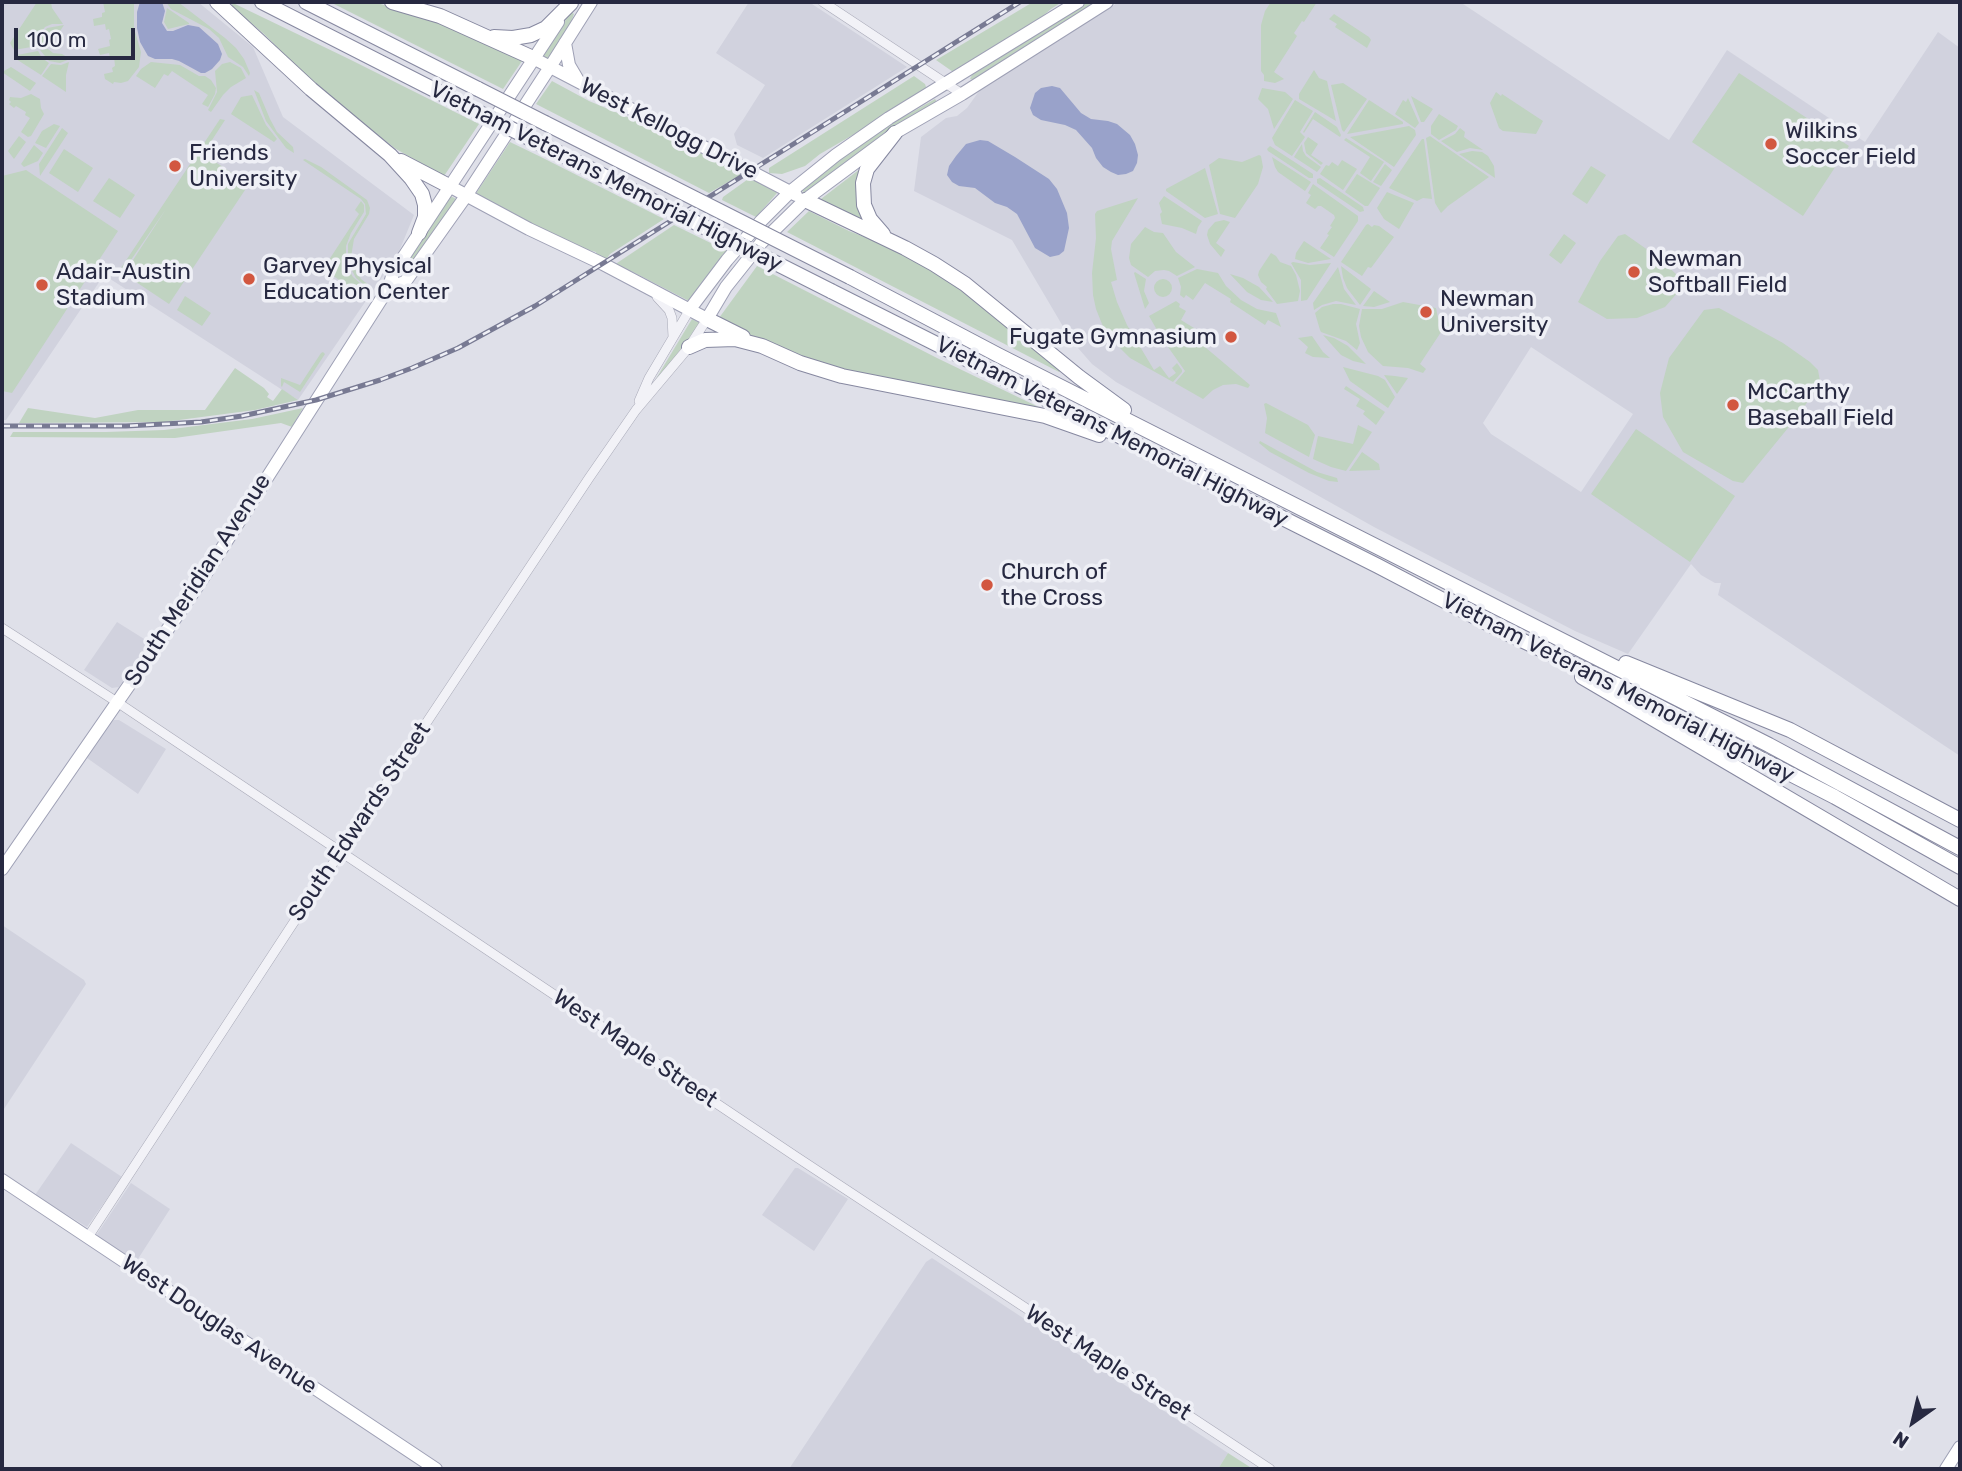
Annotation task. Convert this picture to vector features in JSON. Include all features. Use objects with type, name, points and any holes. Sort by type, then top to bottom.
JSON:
[{"type":"highway","points":[[217,2],[310,89],[390,155],[411,178],[422,194],[425,205],[425,217],[419,233]]},
{"type":"highway","name":"Vietnam Veterans Memorial Highway","points":[[262,2],[1502,631],[1615,684],[1812,785],[1960,867]]},
{"type":"highway","name":"Vietnam Veterans Memorial Highway","points":[[306,2],[1769,745],[1960,848]]},
{"type":"highway","points":[[392,2],[440,16],[533,58]]},
{"type":"highway","points":[[488,37],[531,36],[546,28],[572,2]]},
{"type":"highway","points":[[886,238],[870,219],[864,205],[863,183],[867,169],[895,133]]},
{"type":"highway","points":[[390,155],[449,186]]},
{"type":"highway","points":[[805,200],[886,238],[965,284],[1079,377],[1172,442]]},
{"type":"highway","points":[[707,319],[800,363],[842,376],[1045,416],[1182,467]]},
{"type":"highway","points":[[689,346],[716,338],[735,339],[762,346]]},
{"type":"highway","points":[[1502,631],[1960,899]]},
{"type":"highway","points":[[1579,649],[1622,661],[1772,722],[1819,744],[1960,820]]},
{"type":"main road","name":"South Meridian Avenue","points":[[2,869],[201,581],[389,287],[393,273],[572,2]]},
{"type":"main road","name":"South Meridian Avenue","points":[[389,287],[405,282],[466,196],[591,2]]},
{"type":"main road","points":[[690,309],[761,221],[790,192],[845,148],[1078,2]]},
{"type":"main road","points":[[449,186],[707,319],[726,287],[761,243],[805,200],[895,133],[1107,2]]},
{"type":"main road","points":[[565,43],[569,65],[579,82]]},
{"type":"main road","name":"West Kellogg Drive","points":[[533,58],[805,200]]},
{"type":"main road","name":"West Douglas Avenue","points":[[2,1180],[436,1469]]},
{"type":"main road","points":[[1946,1469],[1960,1447]]},
{"type":"street","points":[[823,2],[962,94]]},
{"type":"street","points":[[639,283],[669,310],[673,339]]},
{"type":"street","points":[[636,410],[649,378],[690,309]]},
{"type":"street","points":[[636,410],[689,346],[707,319]]},
{"type":"street","name":"South Edwards Street","points":[[88,1237],[340,852],[636,410]]},
{"type":"street","name":"West Maple Street","points":[[2,628],[1270,1469]]},
{"type":"shaded area","name":"Friends University","points":[[2,2],[198,2],[253,47],[283,117],[414,215],[398,254],[298,400],[104,275],[6,420],[2,420]]},
{"type":"shaded area","points":[[749,2],[809,2],[907,67],[763,158],[737,145],[734,134],[765,85],[716,53]]},
{"type":"shaded area","name":"Newman University","points":[[1119,2],[1460,2],[1669,140],[1727,50],[1865,142],[1938,32],[1960,48],[1960,756],[1718,595],[1721,583],[1715,583],[1701,575],[1691,564],[1628,654],[1575,631],[1374,527],[1116,382],[1092,364],[1071,340],[1012,240],[914,191],[921,137],[946,118],[957,116],[967,108],[982,87]],"holes":[[[1531,347],[1633,414],[1581,492],[1491,434],[1483,423]]]},
{"type":"shaded area","points":[[117,622],[149,642],[119,687],[112,688],[84,670]]},
{"type":"shaded area","points":[[114,720],[119,720],[166,749],[138,794],[87,758]]},
{"type":"shaded area","points":[[2,925],[84,980],[86,984],[2,1112]]},
{"type":"shaded area","points":[[71,1143],[122,1177],[87,1227],[35,1195]]},
{"type":"shaded area","points":[[795,1168],[848,1199],[814,1251],[762,1215]]},
{"type":"shaded area","points":[[131,1183],[170,1209],[136,1262],[97,1234]]},
{"type":"shaded area","points":[[932,1258],[1228,1453],[1218,1469],[789,1469],[926,1262]]},
{"type":"green space","points":[[37,2],[51,2],[63,24],[45,27],[38,36],[37,46],[14,50],[10,43]]},
{"type":"green space","points":[[103,2],[134,2],[134,28],[141,52],[139,67],[128,81],[121,83],[113,84],[105,79],[104,74],[113,72],[114,57],[110,58],[109,53],[100,55],[98,49],[110,46],[111,39],[105,24],[94,26],[93,19],[102,17],[105,12]]},
{"type":"green space","points":[[166,2],[178,2],[225,38],[244,59],[249,76],[243,67],[228,57],[219,38],[209,29],[171,9]]},
{"type":"green space","points":[[330,2],[373,2],[406,11],[439,22],[522,61],[503,89]]},
{"type":"green space","points":[[1033,2],[1062,2],[956,74],[936,60]]},
{"type":"green space","points":[[1087,2],[1099,2],[974,80],[970,79],[972,75]]},
{"type":"green space","points":[[1271,2],[1317,2],[1294,33],[1297,36],[1274,72],[1284,79],[1275,83],[1264,81],[1261,71],[1261,25]]},
{"type":"green space","points":[[233,3],[479,124],[444,176],[396,149],[339,105],[231,6]]},
{"type":"green space","points":[[167,8],[189,24],[168,29],[164,22]]},
{"type":"green space","points":[[571,12],[574,14],[570,25],[548,62],[540,58]]},
{"type":"green space","points":[[1334,14],[1369,37],[1371,40],[1367,48],[1335,27],[1337,24],[1329,19]]},
{"type":"green space","points":[[64,25],[58,34],[50,37],[47,45],[39,45],[40,37],[47,28]]},
{"type":"green space","points":[[48,49],[70,59],[60,63],[49,61],[40,50]]},
{"type":"green space","points":[[38,51],[49,63],[41,75],[16,59],[17,55]]},
{"type":"green space","points":[[69,62],[66,92],[42,76],[51,64]]},
{"type":"green space","points":[[151,62],[180,65],[211,80],[216,88],[208,107],[202,104],[208,95],[172,71],[168,76],[164,74],[155,88],[136,76]]},
{"type":"green space","points":[[230,62],[241,68],[246,78],[231,87],[211,112],[208,110],[217,92],[215,71],[222,64]]},
{"type":"green space","points":[[11,67],[36,83],[30,91],[2,72]]},
{"type":"green space","points":[[1314,70],[1319,78],[1327,81],[1336,121],[1299,99],[1299,94]]},
{"type":"green space","name":"Wilkins Soccer Field","points":[[1739,73],[1849,146],[1803,216],[1692,142]]},
{"type":"green space","points":[[914,76],[925,84],[927,90],[920,96],[820,154],[805,166],[782,174],[769,173],[769,168]]},
{"type":"green space","points":[[552,81],[744,173],[709,193],[536,104]]},
{"type":"green space","points":[[1343,83],[1367,99],[1344,132],[1331,85]]},
{"type":"green space","points":[[1262,88],[1285,92],[1293,99],[1274,129],[1268,109],[1258,99]]},
{"type":"green space","points":[[254,90],[259,93],[277,132],[293,147],[294,153],[286,148],[266,121]]},
{"type":"green space","points":[[1496,92],[1543,121],[1536,134],[1503,131],[1499,128],[1490,103]]},
{"type":"green space","points":[[31,94],[40,99],[44,114],[28,137],[21,132],[30,118],[25,115],[26,112],[9,104],[9,100],[10,97],[21,98]]},
{"type":"green space","points":[[252,95],[266,125],[277,139],[274,142],[231,114],[241,97]]},
{"type":"green space","points":[[1411,96],[1433,109],[1424,122],[1421,122]]},
{"type":"green space","points":[[1408,98],[1419,123],[1415,128],[1395,114],[1403,100],[1406,102]]},
{"type":"green space","points":[[935,99],[937,102],[808,194],[800,190],[860,142]]},
{"type":"green space","points":[[1295,100],[1313,111],[1300,132],[1305,137],[1292,156],[1275,145],[1272,138]]},
{"type":"green space","points":[[1369,100],[1403,122],[1403,124],[1347,134]]},
{"type":"green space","points":[[1315,112],[1337,127],[1340,137],[1313,119],[1303,132]]},
{"type":"green space","points":[[1439,114],[1458,126],[1439,140],[1431,134],[1431,126]]},
{"type":"green space","points":[[220,119],[225,120],[203,154],[249,184],[169,304],[124,274],[166,209],[122,273],[119,271]]},
{"type":"green space","points":[[54,124],[60,126],[46,148],[35,143],[42,131]]},
{"type":"green space","points":[[1409,126],[1415,130],[1416,135],[1394,167],[1350,137]]},
{"type":"green space","points":[[62,128],[68,133],[40,176],[39,164]]},
{"type":"green space","points":[[1460,128],[1465,132],[1464,137],[1483,150],[1470,148],[1457,152],[1441,141],[1455,134]]},
{"type":"green space","points":[[19,136],[26,142],[14,159],[8,151]]},
{"type":"green space","points":[[1430,136],[1489,177],[1441,213],[1435,203],[1426,138]]},
{"type":"green space","points":[[1308,137],[1318,144],[1311,155],[1323,163],[1321,165],[1306,153],[1304,143]]},
{"type":"green space","points":[[1346,138],[1384,162],[1371,181],[1360,173],[1370,157],[1344,140]]},
{"type":"green space","points":[[1422,139],[1432,199],[1423,198],[1417,201],[1389,188]]},
{"type":"green space","points":[[510,142],[664,219],[610,254],[605,261],[597,258],[596,252],[589,250],[588,254],[475,195]]},
{"type":"green space","points":[[1302,144],[1306,156],[1321,167],[1317,172],[1294,157]]},
{"type":"green space","points":[[34,145],[43,153],[38,161],[24,167],[21,164]]},
{"type":"green space","points":[[1270,146],[1313,174],[1313,178],[1268,151]]},
{"type":"green space","points":[[64,149],[93,168],[78,192],[49,173]]},
{"type":"green space","points":[[1472,151],[1488,156],[1494,166],[1495,178],[1459,154]]},
{"type":"green space","points":[[1259,155],[1263,167],[1258,184],[1235,218],[1220,214],[1209,165],[1219,158],[1242,162]]},
{"type":"green space","points":[[1272,157],[1311,182],[1305,191],[1278,172]]},
{"type":"green space","points":[[303,160],[321,167],[367,200],[369,214],[354,239],[351,257],[356,271],[370,286],[369,289],[356,278],[348,263],[348,244],[366,214],[365,204]]},
{"type":"green space","points":[[1342,160],[1357,169],[1343,190],[1320,174],[1326,165],[1329,166],[1332,162],[1338,166]]},
{"type":"green space","points":[[1385,164],[1392,170],[1381,186],[1373,182]]},
{"type":"green space","points":[[1591,166],[1606,175],[1587,204],[1572,194]]},
{"type":"green space","points":[[1205,168],[1218,214],[1205,218],[1166,189]]},
{"type":"green space","points":[[860,169],[864,219],[862,222],[821,201]]},
{"type":"green space","name":"Adair-Austin Stadium","points":[[26,170],[118,231],[12,393],[2,391],[2,176]]},
{"type":"green space","points":[[1357,174],[1380,188],[1368,206],[1345,192]]},
{"type":"green space","points":[[751,177],[777,193],[756,217],[722,200]]},
{"type":"green space","points":[[109,178],[135,195],[120,218],[93,201]]},
{"type":"green space","points":[[1320,178],[1363,207],[1364,211],[1360,212],[1317,183]]},
{"type":"green space","points":[[1313,184],[1358,216],[1358,221],[1334,257],[1320,248],[1329,235],[1327,234],[1332,227],[1330,226],[1334,215],[1321,206],[1315,209],[1306,203]]},
{"type":"green space","points":[[1387,192],[1414,203],[1399,229],[1384,219],[1377,208]]},
{"type":"green space","points":[[449,195],[456,199],[455,202],[403,275],[399,273]]},
{"type":"green space","points":[[1164,196],[1202,221],[1196,234],[1162,224],[1159,203]]},
{"type":"green space","points":[[1138,198],[1112,241],[1117,280],[1111,282],[1127,325],[1154,370],[1160,366],[1169,378],[1176,373],[1172,368],[1177,363],[1182,370],[1173,382],[1130,358],[1118,346],[1104,329],[1093,295],[1095,214],[1097,211]]},
{"type":"green space","points":[[361,201],[364,212],[351,233],[346,254],[348,268],[353,277],[368,290],[363,296],[323,269],[359,214],[355,210]]},
{"type":"green space","points":[[809,211],[849,231],[908,254],[958,285],[1061,369],[1059,372],[787,232]]},
{"type":"green space","points":[[1215,222],[1230,222],[1216,243],[1225,250],[1221,257],[1210,244],[1207,235]]},
{"type":"green space","points":[[1368,224],[1372,227],[1379,226],[1394,237],[1362,276],[1341,262]]},
{"type":"green space","points":[[674,225],[727,251],[689,301],[614,265]]},
{"type":"green space","points":[[1145,227],[1163,233],[1176,252],[1195,267],[1177,276],[1164,270],[1155,271],[1148,277],[1131,265],[1131,244]]},
{"type":"green space","points":[[1564,234],[1576,243],[1561,264],[1549,255]]},
{"type":"green space","name":"Newman Softball Field","points":[[1625,234],[1655,255],[1686,283],[1665,307],[1637,318],[1607,319],[1578,302],[1600,261],[1618,236]]},
{"type":"green space","points":[[1304,241],[1331,259],[1308,263],[1295,259]]},
{"type":"green space","points":[[1271,253],[1280,262],[1291,266],[1300,291],[1298,301],[1277,304],[1261,282],[1259,271]]},
{"type":"green space","points":[[1291,263],[1310,265],[1331,263],[1307,300],[1301,301],[1301,280]]},
{"type":"green space","points":[[757,266],[1049,412],[839,370],[787,353],[747,334],[719,318]]},
{"type":"green space","points":[[1341,266],[1371,289],[1360,305],[1347,288]]},
{"type":"green space","points":[[1338,267],[1344,289],[1356,305],[1336,301],[1314,310],[1313,303]]},
{"type":"green space","points":[[1197,269],[1218,273],[1226,286],[1241,300],[1257,309],[1276,313],[1281,327],[1268,320],[1265,325],[1205,283],[1193,300],[1186,295],[1184,298],[1180,295],[1178,278]]},
{"type":"green space","points":[[1134,273],[1146,279],[1144,291],[1149,303],[1145,309]]},
{"type":"green space","points":[[1230,274],[1259,287],[1273,302],[1261,300],[1247,292]]},
{"type":"green space","points":[[1163,279],[1169,282],[1172,288],[1169,294],[1163,297],[1157,294],[1154,288],[1157,282]]},
{"type":"green space","points":[[1374,291],[1390,302],[1374,307],[1363,306]]},
{"type":"green space","points":[[185,296],[211,313],[202,326],[177,310]]},
{"type":"green space","points":[[1176,301],[1180,304],[1179,307],[1186,311],[1181,320],[1194,328],[1201,339],[1199,342],[1250,385],[1248,388],[1236,384],[1223,385],[1203,399],[1175,383],[1185,371],[1149,316]]},
{"type":"green space","points":[[1403,302],[1436,308],[1441,324],[1447,321],[1453,326],[1451,329],[1445,326],[1420,364],[1426,369],[1423,373],[1408,368],[1383,366],[1368,352],[1361,337],[1359,326],[1362,309],[1382,309]]},
{"type":"green space","points":[[1333,304],[1360,309],[1356,324],[1360,343],[1357,350],[1346,341],[1321,332],[1315,313],[1322,307]]},
{"type":"green space","name":"McCarthy Baseball Field","points":[[1719,308],[1783,343],[1810,362],[1818,370],[1820,381],[1797,417],[1743,483],[1733,481],[1683,452],[1663,417],[1660,393],[1669,358],[1704,310]]},
{"type":"green space","points":[[692,319],[700,323],[652,388],[651,387]]},
{"type":"green space","points":[[1323,335],[1348,346],[1366,364],[1341,355]]},
{"type":"green space","points":[[1312,336],[1330,358],[1313,357],[1305,353],[1308,347],[1298,338]]},
{"type":"green space","points":[[323,352],[325,354],[300,392],[284,382],[281,386],[281,378],[300,385]]},
{"type":"green space","points":[[1343,367],[1385,380],[1395,397],[1388,408],[1350,381]]},
{"type":"green space","points":[[235,368],[264,388],[269,394],[267,397],[273,401],[282,389],[298,400],[255,410],[164,422],[19,423],[28,408],[95,418],[138,410],[205,410]]},
{"type":"green space","points":[[1384,375],[1395,376],[1408,378],[1397,394]]},
{"type":"green space","points":[[1346,386],[1385,412],[1376,425],[1363,414],[1365,411],[1356,406],[1360,399],[1344,389]]},
{"type":"green space","points":[[1266,403],[1308,425],[1315,435],[1309,457],[1265,433]]},
{"type":"green space","points":[[303,408],[292,427],[281,423],[175,438],[10,437],[13,432],[164,430],[252,419]]},
{"type":"green space","points":[[1358,425],[1372,432],[1346,471],[1313,459],[1318,436],[1353,444]]},
{"type":"green space","points":[[1636,429],[1735,496],[1690,562],[1591,494]]},
{"type":"green space","points":[[1260,441],[1317,472],[1337,478],[1338,482],[1309,473],[1270,452]]},
{"type":"green space","points":[[1362,452],[1379,464],[1380,470],[1349,471]]},
{"type":"green space","points":[[1228,1453],[1253,1469],[1218,1469]]},
{"type":"water","points":[[140,2],[162,2],[165,11],[162,23],[167,31],[188,25],[199,27],[218,44],[222,54],[220,60],[212,69],[201,73],[179,61],[148,56],[140,42],[137,28]]},
{"type":"water","points":[[1041,88],[1060,88],[1081,113],[1091,119],[1117,124],[1130,135],[1138,155],[1133,171],[1118,175],[1111,172],[1103,167],[1092,148],[1076,130],[1033,115],[1030,108],[1035,93]]},
{"type":"water","points":[[988,141],[1015,157],[1049,179],[1057,189],[1067,213],[1069,228],[1064,251],[1059,255],[1050,257],[1035,248],[1017,214],[995,203],[975,188],[959,186],[947,175],[949,166],[966,144]]},
{"type":"railway","points":[[2,426],[126,426],[201,422],[316,400],[412,368],[458,348],[535,306],[1020,2]]},
{"type":"place","name":"Wilkins Soccer Field","points":[[1771,144]]},
{"type":"place","name":"Friends University","points":[[175,166]]},
{"type":"place","name":"Newman Softball Field","points":[[1634,272]]},
{"type":"place","name":"Garvey Physical Education Center","points":[[249,279]]},
{"type":"place","name":"Adair-Austin Stadium","points":[[42,285]]},
{"type":"place","name":"Newman University","points":[[1426,312]]},
{"type":"place","name":"Fugate Gymnasium","points":[[1231,337]]},
{"type":"place","name":"McCarthy Baseball Field","points":[[1733,405]]},
{"type":"place","name":"Church of the Cross","points":[[987,585]]}]
